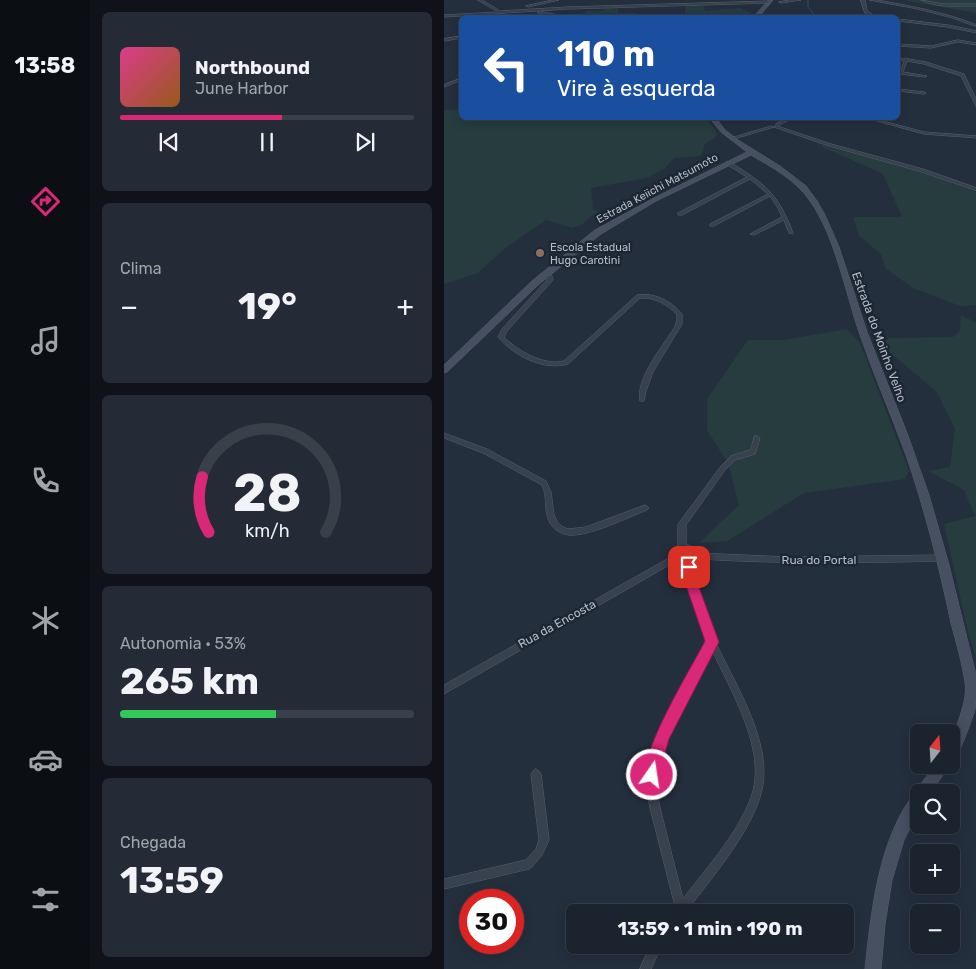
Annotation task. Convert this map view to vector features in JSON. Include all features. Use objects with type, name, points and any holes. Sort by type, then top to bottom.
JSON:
[{"type":"street","points":[[480,0],[500,12]]},
{"type":"street","points":[[510,11],[557,0]]},
{"type":"street","points":[[738,0],[744,2]]},
{"type":"street","points":[[786,0],[795,1]]},
{"type":"street","points":[[444,16],[608,6],[799,0]]},
{"type":"street","points":[[863,0],[866,12],[872,15]]},
{"type":"street","points":[[872,0],[918,8],[954,17],[976,26]]},
{"type":"street","points":[[923,0],[950,6],[976,5]]},
{"type":"street","points":[[758,15],[774,1]]},
{"type":"street","points":[[531,10],[553,15]]},
{"type":"street","points":[[900,20],[976,32]]},
{"type":"street","points":[[963,34],[968,30]]},
{"type":"street","points":[[445,40],[459,38]]},
{"type":"street","points":[[900,46],[930,47],[958,41],[976,44]]},
{"type":"street","points":[[900,59],[925,63],[963,75],[976,107]]},
{"type":"street","points":[[906,60],[901,73],[925,76]]},
{"type":"street","points":[[444,86],[459,80]]},
{"type":"street","points":[[900,90],[924,93]]},
{"type":"street","name":"Estrada do Moinho Velho","points":[[715,120],[724,132],[732,138],[798,181],[808,192],[821,214],[837,251],[846,285],[924,495],[974,683],[970,709],[960,735]]},
{"type":"street","points":[[774,120],[774,126]]},
{"type":"street","points":[[732,138],[774,126],[787,120]]},
{"type":"street","points":[[876,120],[924,133],[976,137]]},
{"type":"street","points":[[774,126],[810,140],[921,170],[976,190]]},
{"type":"street","name":"Estrada Keiichi Matsumoto","points":[[444,370],[543,275],[612,223],[752,152]]},
{"type":"street","points":[[728,163],[751,177],[771,194],[785,217],[791,233]]},
{"type":"street","points":[[680,214],[751,177]]},
{"type":"street","points":[[712,225],[771,194]]},
{"type":"street","points":[[752,234],[785,217]]},
{"type":"street","points":[[543,275],[550,277],[550,280],[504,330],[502,337],[510,346],[553,366],[566,363],[639,296],[646,296],[660,301],[676,310],[680,315],[679,324],[647,380],[642,393],[642,399]]},
{"type":"street","points":[[444,435],[485,450],[544,483],[548,488],[552,519],[558,528],[564,531],[577,532],[645,508]]},
{"type":"street","points":[[682,548],[682,525],[686,518],[723,468],[737,456],[754,452],[757,438]]},
{"type":"street","points":[[682,548],[689,549],[696,556],[695,562],[686,568],[675,566],[672,560],[673,554],[682,548]]},
{"type":"street","name":"Rua do Portal","points":[[696,556],[785,560],[942,558]]},
{"type":"street","name":"Rua da Encosta","points":[[444,690],[672,560]]},
{"type":"street","points":[[686,568],[712,642],[748,718],[758,752],[760,771],[752,808],[719,859],[686,904]]},
{"type":"street","points":[[678,904],[652,793],[653,765],[663,736],[712,642]]},
{"type":"street","points":[[444,884],[529,864],[539,852],[544,840],[536,774]]},
{"type":"street","points":[[872,969],[879,904],[886,866],[895,839],[910,813]]},
{"type":"street","points":[[645,969],[652,954]]},
{"type":"green space","points":[[902,0],[976,0],[976,13]]},
{"type":"green space","points":[[685,6],[704,6],[705,11],[740,8],[751,13],[750,15],[685,15]]},
{"type":"green space","points":[[606,7],[618,7],[618,13],[635,13],[636,15],[584,14],[586,11],[603,11]]},
{"type":"green space","points":[[459,109],[459,120],[708,120],[718,135],[705,144],[701,156],[674,158],[664,169],[647,178],[591,188],[593,209],[604,213],[592,216],[584,223],[573,228],[546,220],[504,249],[478,273],[444,284],[444,110]]},
{"type":"green space","points":[[816,144],[910,168],[976,192],[976,305],[960,306],[913,288],[886,269],[881,254],[859,236],[853,217],[902,217],[883,174]]},
{"type":"green space","points":[[961,315],[977,323],[976,658],[968,632],[944,524],[975,516],[964,490],[928,471],[950,467],[955,429],[937,392],[881,345],[889,338],[953,337],[960,331]]},
{"type":"green space","points":[[847,329],[860,343],[909,471],[905,479],[804,493],[727,541],[699,543],[739,505],[728,463],[707,430],[707,399],[748,340],[783,340]]},
{"type":"waterway","points":[[808,0],[808,7],[815,15]]},
{"type":"place","name":"Escola Estadual Hugo Carotini","points":[[540,253]]},
{"type":"route","points":[[652,775],[653,765],[663,736],[712,642],[686,568],[689,567]]}]
